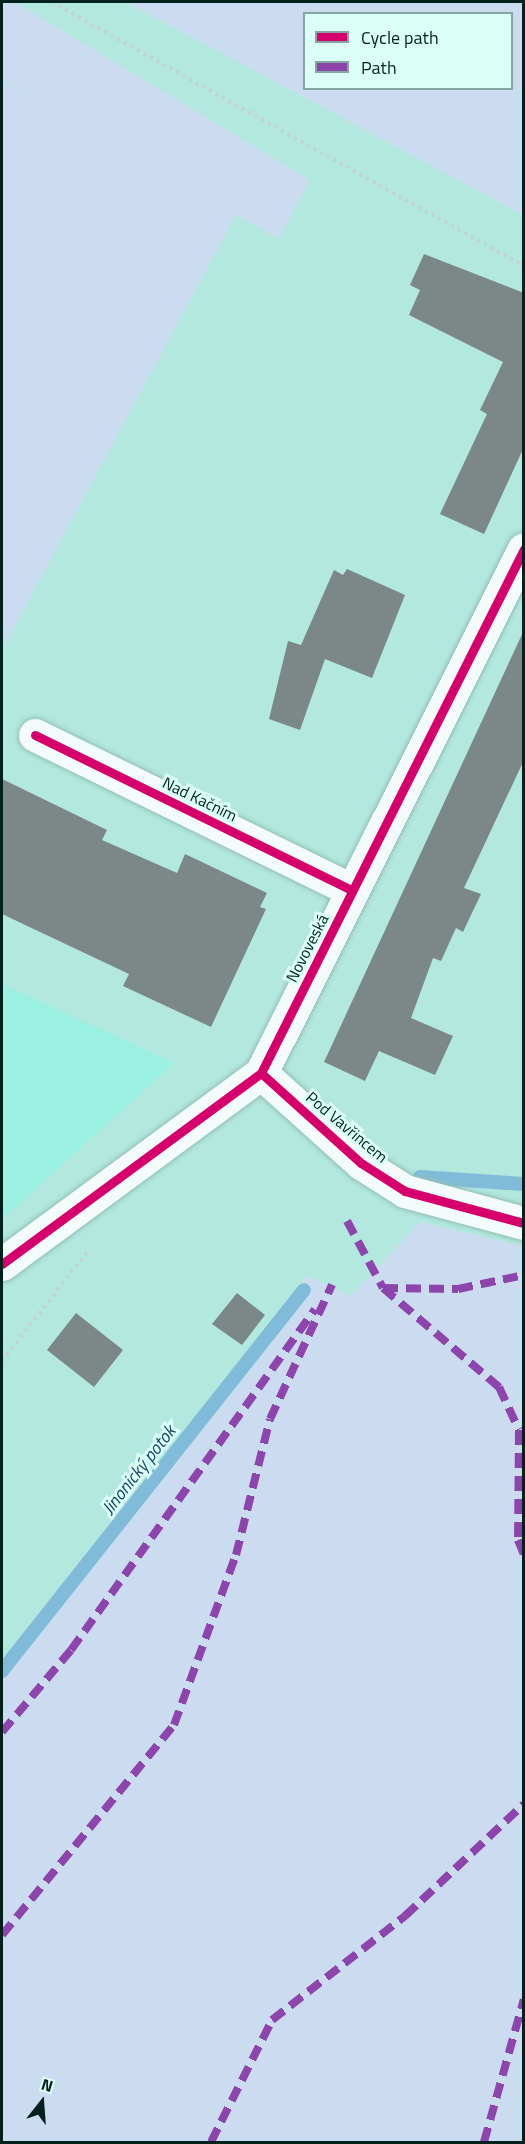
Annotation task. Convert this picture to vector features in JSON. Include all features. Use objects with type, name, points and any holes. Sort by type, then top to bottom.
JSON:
[{"type":"street","name":"Novoveská","points":[[2,1264],[261,1073],[524,549]]},
{"type":"street","name":"Nad Kačním","points":[[35,735],[352,890]]},
{"type":"street","name":"Pod Vavřincem","points":[[261,1073],[361,1162],[405,1191],[524,1223]]},
{"type":"path","points":[[52,2],[524,266]]},
{"type":"shaded area","points":[[2,2],[15,2],[310,180],[279,239],[236,215],[2,650],[2,82],[30,94],[2,80]]},
{"type":"shaded area","points":[[126,2],[523,2],[523,215]]},
{"type":"shaded area","points":[[2,984],[174,1063],[2,1219]]},
{"type":"shaded area","points":[[420,1222],[523,1246],[523,2142],[2,2142],[2,1659],[307,1276],[351,1296]]},
{"type":"building","points":[[424,254],[524,293],[524,447],[484,534],[440,514],[487,414],[480,410],[503,362],[409,315],[420,290],[410,285]]},
{"type":"building","points":[[347,569],[405,595],[372,678],[325,659],[300,730],[269,719],[288,641],[301,645],[334,570],[343,575]]},
{"type":"building","points":[[524,630],[524,760],[464,888],[481,894],[463,932],[456,928],[441,961],[433,958],[411,1018],[453,1036],[435,1075],[379,1051],[365,1081],[324,1062]]},
{"type":"building","points":[[2,779],[107,830],[102,840],[177,873],[185,854],[267,893],[260,907],[266,909],[211,1027],[123,986],[129,974],[2,914]]},
{"type":"building","points":[[237,1293],[265,1315],[242,1345],[212,1324]]},
{"type":"building","points":[[76,1313],[123,1350],[94,1387],[47,1350]]},
{"type":"waterway","name":"Jinonický potok","points":[[420,1177],[524,1184]]},
{"type":"waterway","name":"Jinonický potok","points":[[2,1671],[304,1290]]},
{"type":"marked path","points":[[347,1221],[383,1288],[499,1387],[519,1430],[518,1540],[524,1555]]},
{"type":"marked path","points":[[383,1288],[458,1289],[524,1275]]},
{"type":"marked path","points":[[2,1935],[174,1725],[236,1555],[270,1419],[332,1285]]},
{"type":"marked path","points":[[2,1732],[71,1650],[315,1309]]},
{"type":"marked path","points":[[211,2142],[272,2020],[405,1916],[524,1804]]},
{"type":"marked path","points":[[484,2142],[524,1999]]},
{"type":"cycle path","points":[[2,1264],[261,1073],[524,549]]},
{"type":"cycle path","points":[[35,735],[352,890]]},
{"type":"cycle path","points":[[261,1073],[361,1163],[405,1191],[524,1223]]}]
